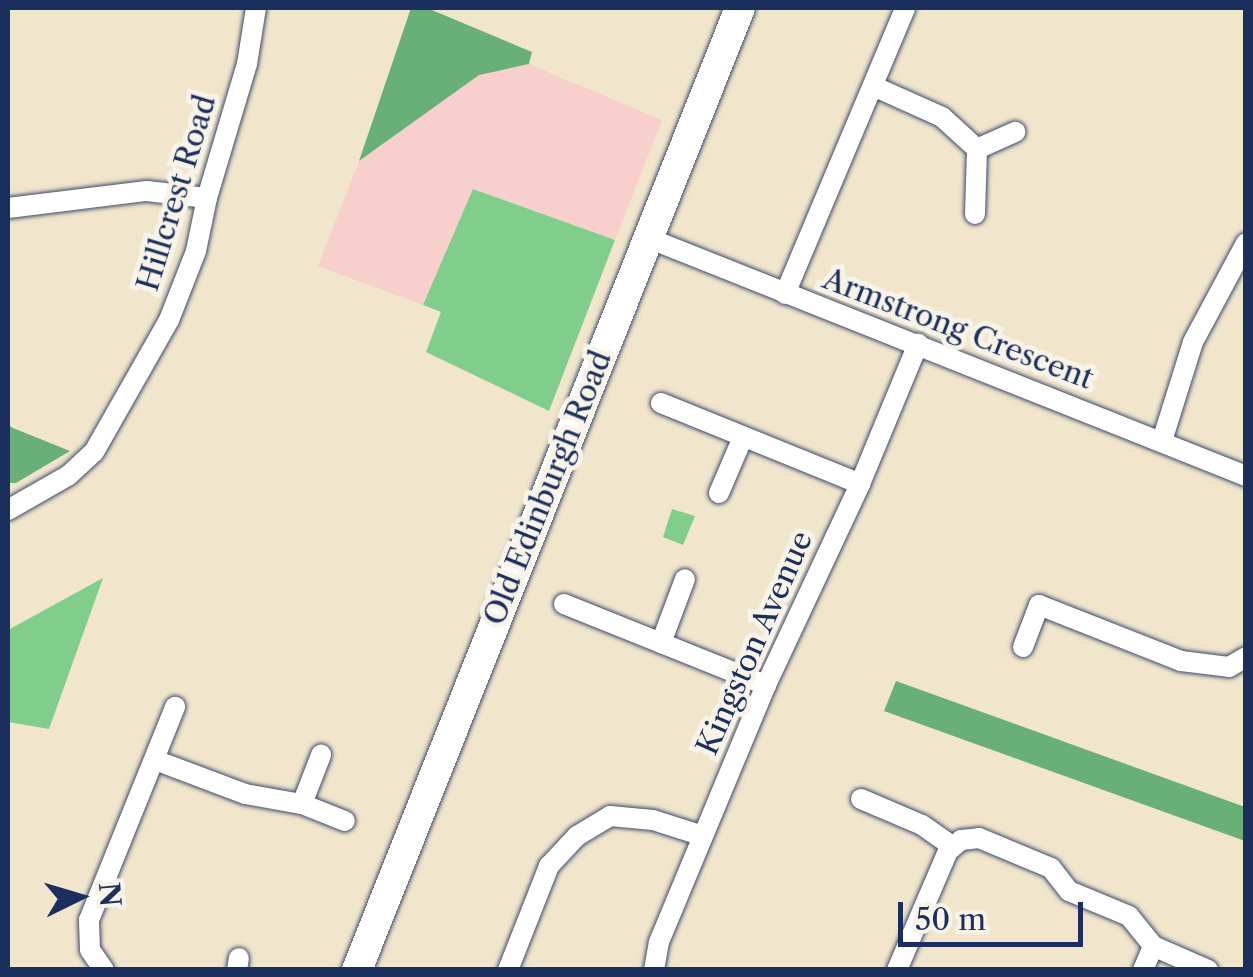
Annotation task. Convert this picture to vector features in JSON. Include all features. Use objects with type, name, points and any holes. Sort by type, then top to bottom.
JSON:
[{"type":"main road","name":"Old Edinburgh Road","points":[[357,970],[740,8]]},
{"type":"street","name":"Hillcrest Road","points":[[8,510],[69,476],[94,452],[170,320],[196,251],[207,198],[247,64],[256,8]]},
{"type":"street","points":[[785,294],[905,8]]},
{"type":"street","points":[[874,86],[942,117],[977,149],[976,214]]},
{"type":"street","points":[[977,149],[1015,132]]},
{"type":"street","points":[[8,208],[147,191],[207,198]]},
{"type":"street","name":"Armstrong Crescent","points":[[648,238],[1246,476]]},
{"type":"street","points":[[1162,441],[1192,342],[1246,243]]},
{"type":"street","name":"Kingston Avenue","points":[[654,970],[658,942],[766,686],[860,484],[918,344]]},
{"type":"street","points":[[661,403],[860,484]]},
{"type":"street","points":[[719,493],[742,437]]},
{"type":"street","points":[[660,643],[685,579]]},
{"type":"street","points":[[564,604],[766,686]]},
{"type":"street","points":[[1023,647],[1039,605],[1180,661],[1229,667],[1246,657]]},
{"type":"street","points":[[104,970],[90,950],[89,920],[175,707]]},
{"type":"street","points":[[302,804],[321,755]]},
{"type":"street","points":[[155,760],[244,794],[302,804],[345,820]]},
{"type":"street","points":[[861,799],[922,825],[952,846]]},
{"type":"street","points":[[508,970],[549,866],[576,836],[610,816],[653,820],[703,836]]},
{"type":"street","points":[[896,970],[952,846],[978,838],[1050,868],[1069,891],[1129,916],[1153,946],[1208,970]]},
{"type":"street","points":[[1143,970],[1153,946]]},
{"type":"shaded area","points":[[529,64],[662,120],[615,240],[474,189],[423,305],[318,266],[359,161],[479,74]]},
{"type":"green space","points":[[411,8],[427,8],[532,52],[529,64],[479,75],[359,161]]},
{"type":"green space","points":[[473,189],[615,240],[549,411],[426,352],[441,312],[423,305]]},
{"type":"green space","points":[[8,425],[70,451],[16,483],[8,483]]},
{"type":"green space","points":[[672,509],[695,516],[683,545],[663,537]]},
{"type":"green space","points":[[103,578],[49,729],[8,722],[8,630]]},
{"type":"green space","points":[[896,681],[1245,807],[1245,841],[884,711]]}]
